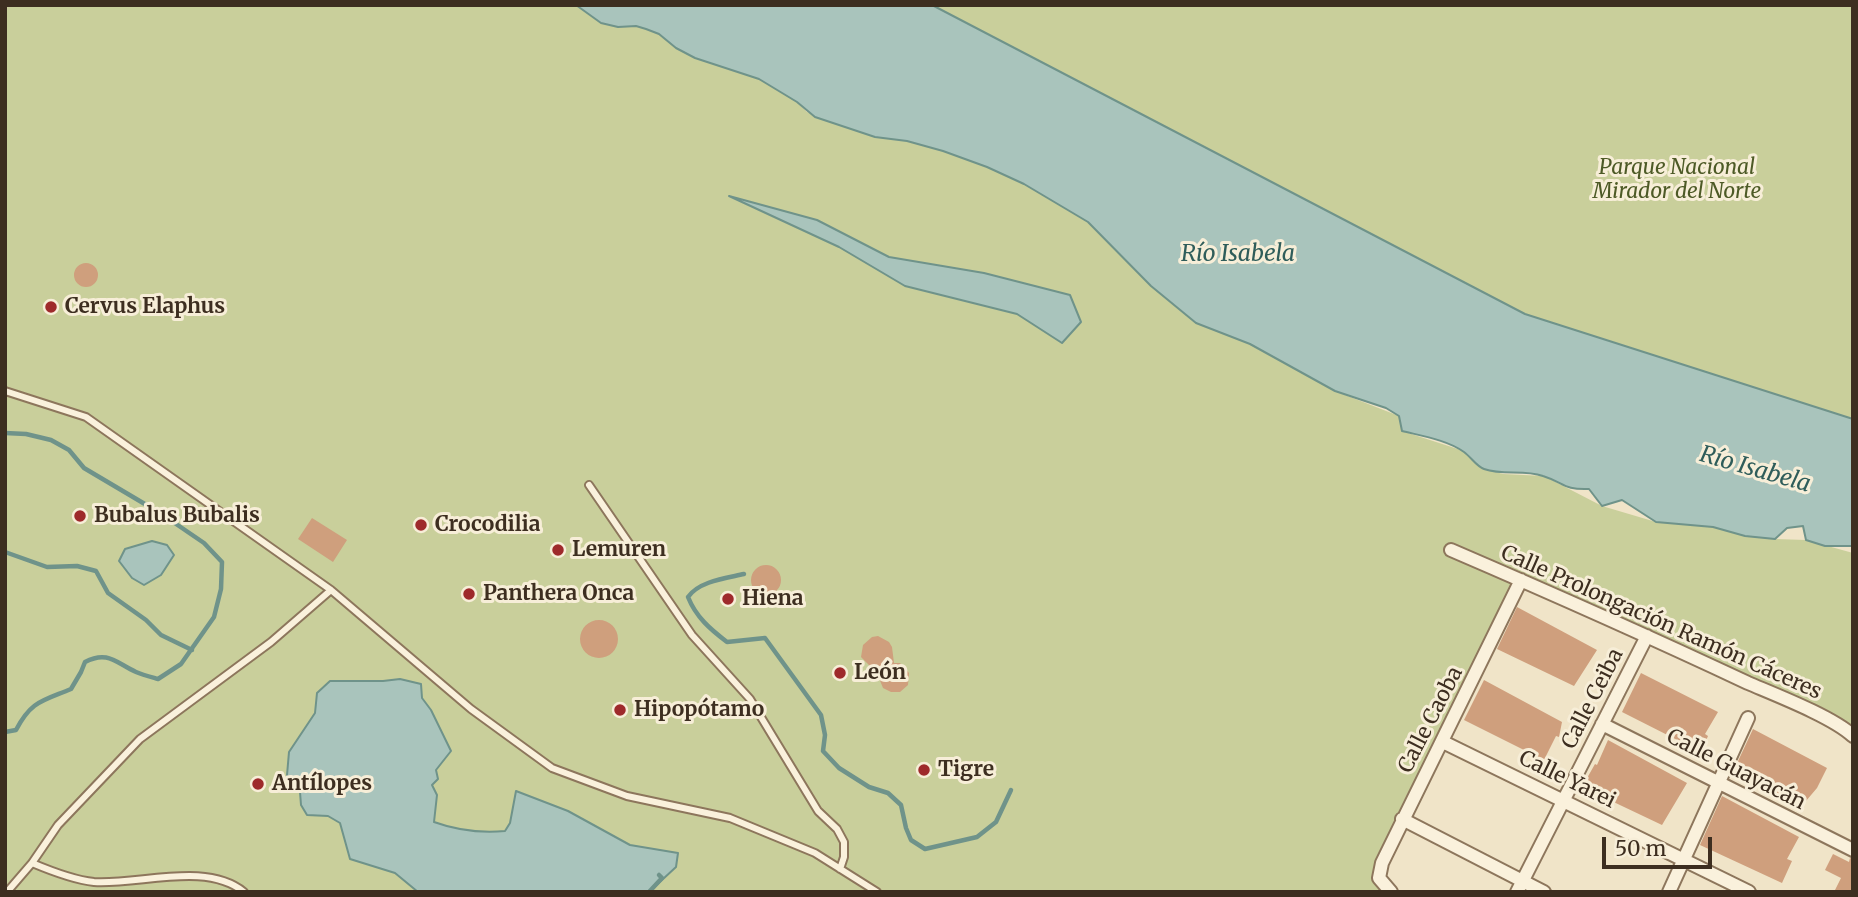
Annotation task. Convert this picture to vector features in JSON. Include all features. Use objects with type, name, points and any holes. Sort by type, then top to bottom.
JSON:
[{"type":"street","name":"Calle Prolongación Ramón Cáceres","points":[[1451,550],[1647,636],[1851,733]]},
{"type":"street","name":"Calle Caoba","points":[[1391,892],[1380,878],[1382,863],[1521,580]]},
{"type":"street","name":"Calle Ceiba","points":[[1520,886],[1647,636]]},
{"type":"street","points":[[1669,892],[1748,718]]},
{"type":"street","name":"Calle Guayacán","points":[[1602,724],[1853,850]]},
{"type":"street","name":"Calle Yarei","points":[[1443,741],[1749,892]]},
{"type":"street","points":[[1402,819],[1520,886],[1544,892]]},
{"type":"lane","points":[[5,391],[86,417],[331,590],[471,709],[552,768],[627,796],[730,818],[815,853],[877,892]]},
{"type":"lane","points":[[589,485],[692,635],[750,699],[818,811],[837,829],[845,842],[840,869]]},
{"type":"lane","points":[[7,892],[32,863],[58,825],[140,739],[271,642],[331,590]]},
{"type":"lane","points":[[32,863],[50,871],[94,882],[199,876],[234,884],[244,892]]},
{"type":"green space","points":[[5,5],[576,5],[601,23],[636,26],[659,34],[676,48],[759,79],[797,102],[807,112],[875,137],[907,141],[943,151],[1024,184],[1088,222],[1151,286],[1196,323],[1250,344],[1335,391],[1399,416],[1402,431],[1464,451],[1481,468],[1503,474],[1544,476],[1602,506],[1656,522],[1713,527],[1775,539],[1806,540],[1853,553],[1853,732],[1521,580],[1380,878],[1380,892],[5,892]]},
{"type":"green space","name":"Parque Nacional Mirador del Norte","points":[[932,5],[1853,5],[1853,419],[1525,314]]},
{"type":"water","name":"Río Isabela","points":[[576,5],[932,5],[1525,314],[1853,419],[1853,546],[1825,546],[1806,540],[1803,526],[1787,528],[1775,539],[1745,536],[1713,527],[1656,522],[1622,500],[1602,506],[1589,489],[1569,487],[1536,474],[1484,469],[1450,444],[1402,431],[1399,416],[1386,408],[1335,391],[1250,344],[1196,323],[1151,286],[1088,222],[1024,184],[943,151],[907,141],[875,137],[815,117],[797,102],[759,79],[695,58],[676,48],[659,34],[646,29],[601,23]]},
{"type":"water","points":[[729,196],[817,220],[889,257],[984,273],[1070,295],[1081,322],[1062,343],[1017,314],[905,286],[839,247]]},
{"type":"water","points":[[152,541],[167,545],[174,555],[161,575],[144,585],[132,578],[119,561],[125,549]]},
{"type":"water","points":[[400,679],[421,684],[422,698],[431,710],[451,751],[436,770],[438,779],[432,785],[437,795],[434,822],[469,830],[505,831],[510,823],[516,791],[568,811],[630,845],[678,853],[676,867],[649,892],[418,892],[395,873],[350,859],[340,823],[328,816],[307,815],[301,805],[300,792],[292,786],[287,775],[289,752],[315,713],[317,693],[330,681]]},
{"type":"building","points":[[86,263],[94,267],[98,275],[94,283],[86,287],[78,283],[74,275],[78,267]]},
{"type":"building","points":[[312,518],[347,540],[333,562],[298,539]]},
{"type":"building","points":[[766,565],[776,570],[781,580],[776,590],[766,595],[756,590],[751,580],[756,570]]},
{"type":"building","points":[[1517,607],[1597,650],[1574,686],[1497,649]]},
{"type":"building","points":[[599,620],[613,625],[618,639],[613,653],[599,658],[585,653],[580,639],[585,625]]},
{"type":"building","points":[[878,636],[892,647],[894,663],[900,663],[909,673],[908,685],[900,692],[883,688],[879,678],[881,669],[870,666],[861,657],[863,645],[872,637]]},
{"type":"building","points":[[1641,673],[1718,712],[1705,734],[1708,736],[1701,752],[1622,712]]},
{"type":"building","points":[[1484,680],[1562,722],[1559,737],[1556,736],[1544,760],[1464,720]]},
{"type":"building","points":[[1753,729],[1827,768],[1817,788],[1800,808],[1732,774]]},
{"type":"building","points":[[1608,740],[1687,783],[1662,825],[1582,787],[1595,764],[1597,765]]},
{"type":"building","points":[[1722,796],[1799,837],[1787,859],[1792,861],[1782,883],[1700,845]]},
{"type":"building","points":[[1833,854],[1849,862],[1850,858],[1853,859],[1853,892],[1834,892],[1841,878],[1825,870]]},
{"type":"waterway","points":[[5,433],[26,434],[51,440],[69,450],[84,468],[160,513],[204,543],[222,562],[221,589],[214,617],[181,664],[158,679],[136,672],[112,659],[100,657],[85,662],[71,689],[38,703],[21,720],[16,730],[5,732]]},
{"type":"waterway","points":[[5,552],[47,567],[77,566],[96,571],[108,593],[146,620],[161,635],[192,650]]},
{"type":"waterway","points":[[744,574],[699,587],[688,597],[695,611],[727,642],[765,638],[821,715],[825,735],[823,751],[839,768],[869,787],[888,793],[901,805],[911,840],[925,849],[977,837],[996,822],[1011,790]]},
{"type":"waterway","points":[[649,892],[662,878],[659,875]]},
{"type":"place","name":"Cervus Elaphus","points":[[51,307]]},
{"type":"place","name":"Bubalus Bubalis","points":[[80,516]]},
{"type":"place","name":"Crocodilia","points":[[421,525]]},
{"type":"place","name":"Lemuren","points":[[558,550]]},
{"type":"place","name":"Panthera Onca","points":[[469,594]]},
{"type":"place","name":"Hiena","points":[[728,599]]},
{"type":"place","name":"León","points":[[840,673]]},
{"type":"place","name":"Hipopótamo","points":[[620,710]]},
{"type":"place","name":"Tigre","points":[[924,770]]},
{"type":"place","name":"Antílopes","points":[[258,784]]}]
